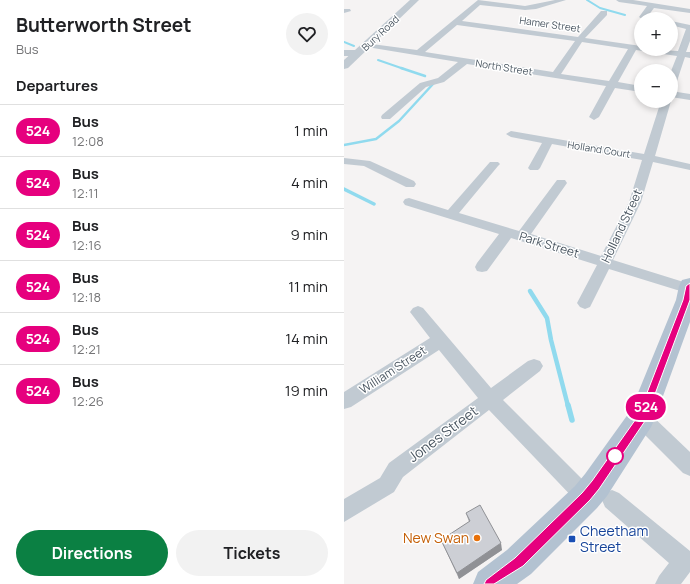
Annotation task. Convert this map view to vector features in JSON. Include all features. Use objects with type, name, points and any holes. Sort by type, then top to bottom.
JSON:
[{"type":"main road","points":[[490,584],[599,498],[596,485],[641,418],[687,300],[690,287]]},
{"type":"street","name":"Bury Road","points":[[344,66],[415,0]]},
{"type":"street","points":[[419,53],[481,1],[525,8],[540,7],[563,0]]},
{"type":"street","points":[[618,0],[689,11]]},
{"type":"street","points":[[676,0],[687,7],[689,11]]},
{"type":"street","points":[[649,12],[652,5]]},
{"type":"street","points":[[556,75],[580,39],[604,13]]},
{"type":"street","name":"Hamer Street","points":[[455,22],[634,48]]},
{"type":"street","points":[[678,25],[690,28],[686,54],[678,70]]},
{"type":"street","name":"North Street","points":[[367,45],[634,88]]},
{"type":"street","points":[[594,117],[613,84],[634,52]]},
{"type":"street","points":[[344,53],[358,53]]},
{"type":"street","points":[[386,117],[424,85],[441,80],[465,61]]},
{"type":"street","points":[[678,95],[690,97]]},
{"type":"street","name":"Holland Street","points":[[586,303],[635,202],[664,108]]},
{"type":"street","name":"Holland Court","points":[[511,134],[649,158],[690,167]]},
{"type":"street","points":[[534,168],[548,141]]},
{"type":"street","points":[[344,161],[366,163],[410,184]]},
{"type":"street","points":[[451,214],[494,164]]},
{"type":"street","points":[[522,237],[561,183]]},
{"type":"street","name":"Park Street","points":[[409,202],[690,287]]},
{"type":"street","points":[[482,267],[508,232]]},
{"type":"street","points":[[418,312],[490,399],[599,498],[684,560],[667,584]]},
{"type":"street","name":"William Street","points":[[345,401],[441,340]]},
{"type":"street","name":"Jones Street","points":[[344,511],[387,485],[396,470],[534,366]]},
{"type":"street","points":[[641,418],[690,466]]},
{"type":"building","name":"New Swan","points":[[480,505],[501,543],[457,573],[441,540],[470,521],[466,513]]},
{"type":"waterway","points":[[587,0],[600,8],[625,15]]},
{"type":"waterway","points":[[344,42],[354,46]]},
{"type":"waterway","points":[[378,60],[404,69]]},
{"type":"waterway","points":[[404,69],[425,76]]},
{"type":"waterway","points":[[344,145],[376,139],[399,121],[433,84]]},
{"type":"waterway","points":[[344,189],[374,204]]},
{"type":"waterway","points":[[530,291],[547,318],[551,340],[568,406]]},
{"type":"waterway","points":[[568,405],[572,420]]},
{"type":"bus line","name":"524","points":[[490,584],[519,562],[586,497],[596,485],[641,418],[687,300],[690,286]]},
{"type":"place","name":"New Swan","points":[[477,538]]},
{"type":"place","name":"Cheetham Street","points":[[572,539]]}]
